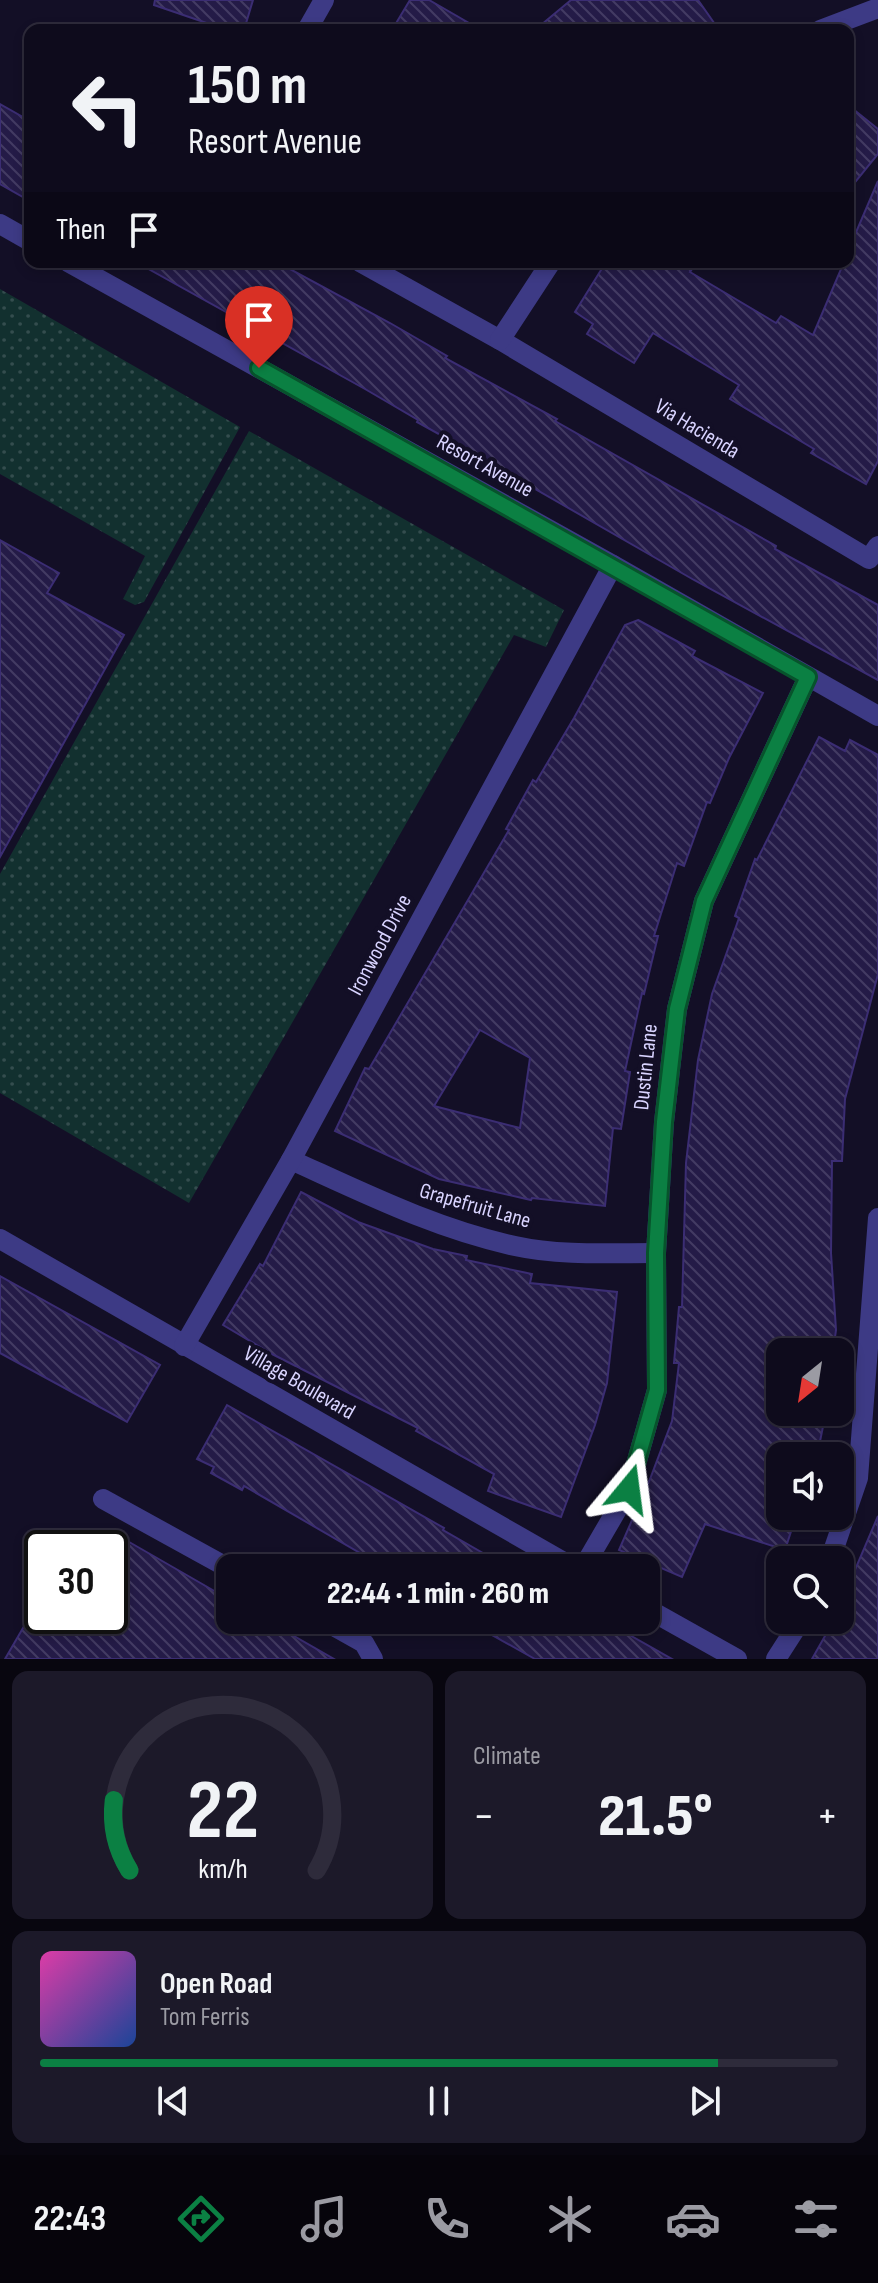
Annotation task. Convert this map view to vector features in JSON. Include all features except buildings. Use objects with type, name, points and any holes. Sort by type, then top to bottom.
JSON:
[{"type":"street","points":[[310,24],[324,0]]},
{"type":"street","points":[[836,24],[878,8]]},
{"type":"street","points":[[0,224],[24,238]]},
{"type":"street","name":"Resort Avenue","points":[[79,268],[878,716]]},
{"type":"street","name":"Via Hacienda","points":[[371,268],[874,553]]},
{"type":"street","points":[[500,340],[547,268]]},
{"type":"street","name":"Ironwood Drive","points":[[184,1346],[291,1160],[613,565]]},
{"type":"street","name":"Dustin Lane","points":[[591,1554],[629,1489],[657,1390],[656,1253],[664,1122],[677,1009],[704,901],[808,677]]},
{"type":"street","name":"Grapefruit Lane","points":[[291,1160],[430,1223],[517,1247],[656,1253]]},
{"type":"street","points":[[835,1546],[858,1478],[878,1218]]},
{"type":"street","name":"Village Boulevard","points":[[0,1239],[549,1554]]},
{"type":"street","points":[[103,1499],[216,1561]]},
{"type":"street","points":[[660,1616],[737,1659]]},
{"type":"street","points":[[348,1634],[364,1643],[373,1659]]},
{"type":"street","points":[[776,1659],[792,1634]]},
{"type":"green space","points":[[0,289],[240,427],[144,602],[135,605],[123,599],[145,556],[0,474]]},
{"type":"green space","points":[[249,431],[564,610],[546,647],[514,635],[189,1203],[0,1093],[0,874]]},
{"type":"route","points":[[259,368],[808,677],[704,901],[677,1009],[664,1122],[656,1253],[657,1390],[629,1489]]}]
